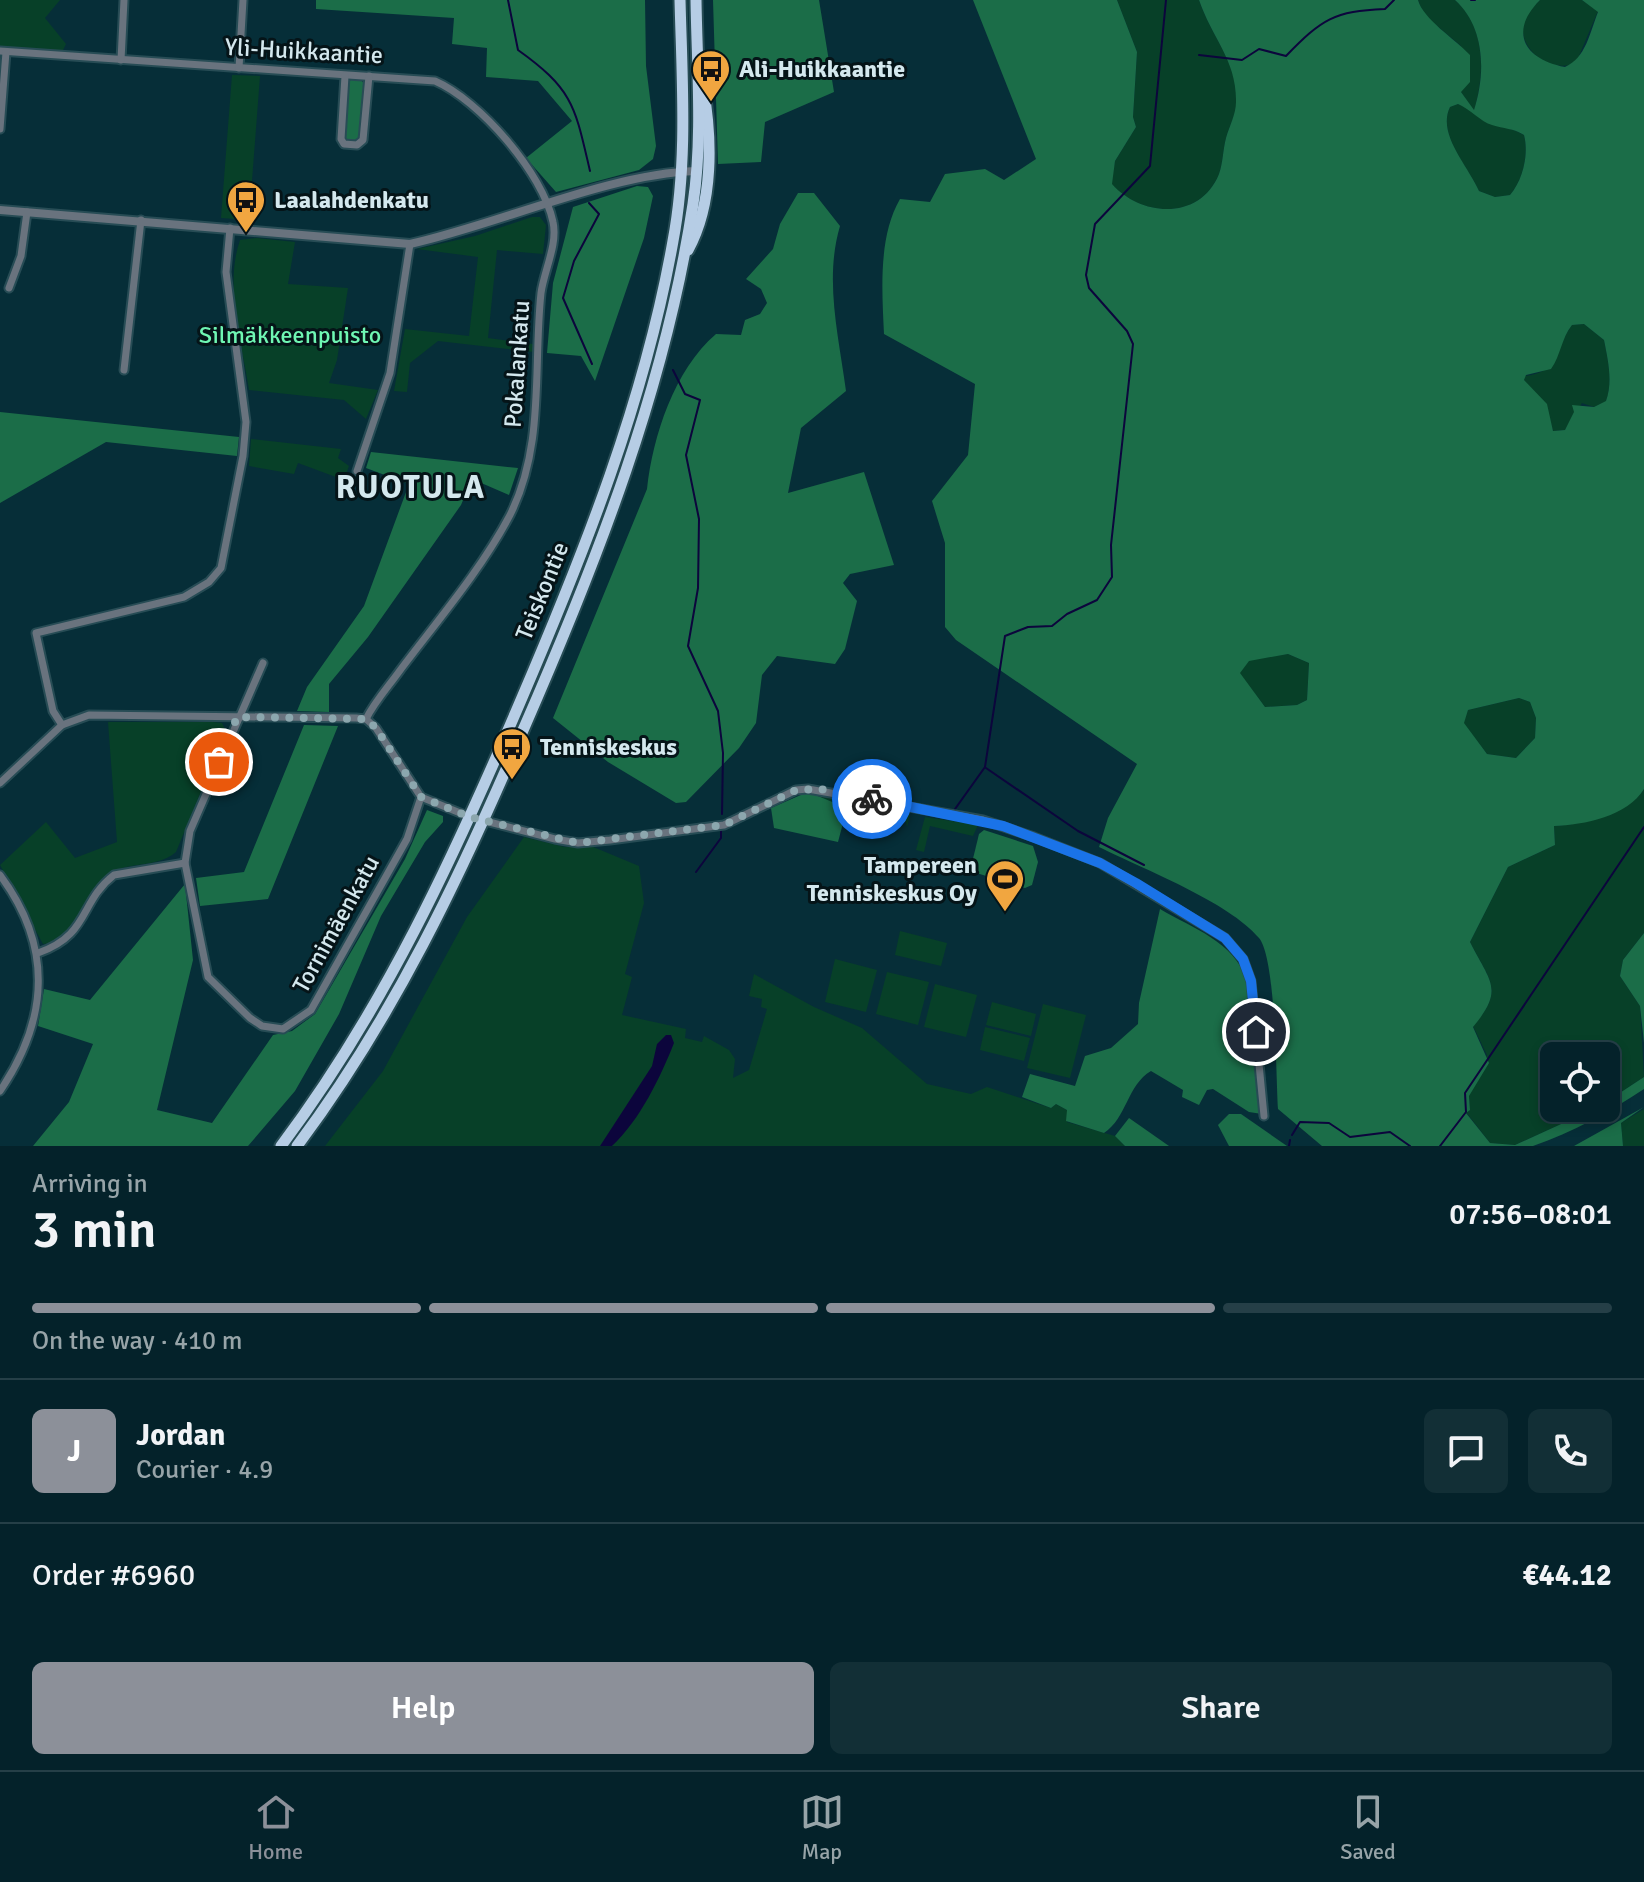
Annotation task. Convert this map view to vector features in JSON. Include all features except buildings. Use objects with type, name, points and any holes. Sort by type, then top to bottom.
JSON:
[{"type":"highway","name":"Teiskontie","points":[[281,1146],[342,1060],[387,984],[470,817],[545,644],[620,442],[662,295],[674,239],[681,172],[680,0]]},
{"type":"highway","name":"Teiskontie","points":[[297,1146],[346,1077],[414,965],[484,821],[596,550],[667,335],[684,259],[696,171],[696,0]]},
{"type":"highway","points":[[684,259],[695,237],[709,160],[703,88],[697,76]]},
{"type":"street","points":[[121,60],[124,0]]},
{"type":"street","points":[[239,68],[243,0]]},
{"type":"street","points":[[0,129],[3,52]]},
{"type":"street","name":"Yli-Huikkaantie","points":[[3,52],[345,76],[418,78],[448,87],[501,136],[539,184],[548,205]]},
{"type":"street","points":[[345,76],[341,139],[344,144],[357,145],[363,140],[369,76]]},
{"type":"street","points":[[0,210],[410,244],[460,233],[653,176],[696,171]]},
{"type":"street","name":"Pokalankatu","points":[[366,719],[467,580],[509,515],[521,487],[536,414],[540,305],[554,234],[548,205]]},
{"type":"street","points":[[9,288],[21,256],[27,212]]},
{"type":"street","points":[[124,370],[141,220]]},
{"type":"street","points":[[62,725],[53,711],[36,633],[184,597],[209,582],[221,568],[243,456],[246,422],[226,272],[230,228]]},
{"type":"street","points":[[357,471],[390,373],[410,244]]},
{"type":"street","name":"Tornimäenkatu","points":[[263,663],[190,831],[185,863],[208,977],[250,1018],[262,1026],[283,1029],[311,1010],[407,839],[421,797]]},
{"type":"street","points":[[0,783],[62,725],[89,715],[366,719],[376,728],[421,797],[470,817],[578,843],[737,821],[796,790],[820,789],[1003,826],[1100,863],[1225,938],[1243,959],[1251,981],[1264,1116]]},
{"type":"street","points":[[38,953],[55,947],[74,933],[114,875],[185,863]]},
{"type":"street","points":[[0,875],[19,906],[38,953],[39,985],[32,1032],[0,1091]]},
{"type":"green space","points":[[0,0],[60,0],[45,18],[66,44],[62,52],[0,47]]},
{"type":"green space","points":[[316,0],[645,0],[646,66],[656,146],[653,159],[639,170],[556,192],[526,158],[572,121],[538,81],[486,77],[487,48],[452,44],[454,18],[316,9]]},
{"type":"green space","points":[[713,0],[819,0],[834,92],[765,122],[761,162],[718,164]]},
{"type":"green space","points":[[973,0],[1117,0],[1137,52],[1133,117],[1136,127],[1115,161],[1112,184],[1138,203],[1169,209],[1184,207],[1210,189],[1219,174],[1236,107],[1235,87],[1228,62],[1199,0],[1418,0],[1433,22],[1470,55],[1470,82],[1461,92],[1474,110],[1480,81],[1480,51],[1472,23],[1455,0],[1540,0],[1525,22],[1525,42],[1539,58],[1565,67],[1583,51],[1598,12],[1582,0],[1644,0],[1644,789],[1627,806],[1604,817],[1554,826],[1555,845],[1508,867],[1470,942],[1488,976],[1491,994],[1483,1014],[1473,1027],[1489,1063],[1469,1096],[1470,1110],[1466,1113],[1490,1143],[1515,1145],[1565,1122],[1588,1122],[1533,1146],[1322,1146],[1278,1109],[1272,993],[1265,950],[1259,938],[1207,899],[1099,847],[1108,818],[1137,764],[956,640],[945,627],[945,543],[932,501],[968,455],[975,384],[884,334],[885,247],[900,199],[930,202],[945,174],[985,169],[1004,180],[1036,159]],"holes":[[[1458,104],[1488,123],[1524,135],[1524,166],[1510,195],[1495,197],[1479,191],[1447,128],[1450,107]],[[1584,324],[1604,340],[1609,371],[1606,401],[1594,407],[1572,405],[1574,412],[1565,430],[1553,431],[1547,404],[1524,380],[1526,375],[1551,369],[1572,325]],[[1288,654],[1309,663],[1307,700],[1297,705],[1265,707],[1240,673],[1249,661]],[[1519,698],[1530,702],[1536,718],[1535,738],[1516,758],[1487,754],[1464,723],[1468,710]]]},
{"type":"green space","points":[[1117,0],[1199,0],[1233,74],[1237,102],[1219,174],[1210,189],[1184,207],[1153,208],[1123,195],[1111,184],[1115,161],[1136,127],[1133,117],[1137,52]]},
{"type":"green space","points":[[1418,0],[1455,0],[1473,23],[1481,66],[1474,111],[1493,124],[1524,135],[1524,166],[1510,195],[1495,197],[1479,191],[1450,139],[1447,117],[1450,107],[1458,104],[1473,110],[1461,92],[1461,46],[1424,15]]},
{"type":"green space","points":[[1540,0],[1582,0],[1598,11],[1576,63],[1566,66],[1546,62],[1530,49],[1523,31],[1524,20]]},
{"type":"green space","points":[[232,75],[260,76],[249,220],[221,218]]},
{"type":"green space","points":[[351,79],[361,80],[366,86],[361,138],[349,142],[344,138],[347,84]]},
{"type":"green space","points":[[637,186],[648,187],[653,196],[644,238],[595,381],[581,356],[547,353],[553,283],[573,207]]},
{"type":"green space","points":[[798,193],[814,193],[840,226],[835,246],[833,288],[846,391],[801,428],[788,493],[864,472],[894,565],[850,574],[843,583],[857,601],[845,649],[835,664],[777,656],[762,675],[756,723],[739,748],[686,802],[676,803],[608,762],[553,718],[647,489],[660,426],[677,385],[701,349],[716,334],[741,335],[745,320],[760,314],[767,303],[761,289],[746,279],[773,249],[780,224]]},
{"type":"green space","points":[[540,217],[546,225],[543,254],[497,250],[488,338],[533,344],[534,352],[438,341],[410,363],[407,392],[394,391],[405,329],[469,336],[478,257],[417,249],[475,236]]},
{"type":"green space","name":"Silmäkkeenpuisto","points":[[257,238],[295,242],[288,284],[348,288],[337,360],[329,383],[378,390],[366,419],[344,400],[249,390],[236,315],[234,276],[240,240]]},
{"type":"green space","points":[[1584,324],[1604,340],[1609,379],[1606,402],[1594,407],[1582,403],[1565,430],[1553,431],[1550,419],[1524,380],[1525,376],[1545,370],[1556,358],[1572,325]]},
{"type":"green space","points":[[0,412],[239,437],[237,456],[106,442],[0,503]]},
{"type":"green space","points":[[251,439],[341,449],[338,458],[349,466],[344,480],[298,463],[294,474],[249,466]]},
{"type":"green space","points":[[371,452],[518,468],[509,495],[472,479],[461,505],[368,637],[329,684],[329,712],[297,711],[307,687],[364,606],[409,484],[366,468]]},
{"type":"green space","points":[[1288,654],[1309,663],[1307,700],[1297,705],[1265,707],[1239,673],[1249,660]]},
{"type":"green space","points":[[1519,698],[1530,702],[1536,718],[1535,738],[1516,758],[1487,754],[1463,723],[1468,710]]},
{"type":"green space","points":[[108,722],[213,722],[222,723],[226,731],[176,852],[158,861],[118,869],[109,874],[95,889],[63,937],[43,944],[0,865],[46,822],[75,858],[117,842]]},
{"type":"green space","points":[[304,725],[338,726],[268,899],[200,906],[196,878],[244,872]]},
{"type":"green space","points":[[1644,789],[1644,933],[1623,960],[1620,976],[1640,1006],[1644,1077],[1620,1093],[1620,1042],[1540,1042],[1540,1122],[1565,1122],[1515,1145],[1490,1143],[1466,1112],[1470,1110],[1469,1096],[1487,1055],[1473,1026],[1489,1003],[1491,994],[1488,976],[1470,942],[1508,867],[1555,845],[1554,826],[1604,816],[1637,797]]},
{"type":"green space","points":[[803,794],[813,794],[847,808],[838,842],[774,828],[771,808]]},
{"type":"green space","points":[[813,794],[907,811],[910,815],[907,827],[906,822],[847,808]]},
{"type":"green space","points":[[427,810],[443,816],[443,822],[425,842],[381,916],[339,1014],[295,1091],[248,1146],[33,1146],[69,1102],[93,1044],[38,1026],[44,989],[90,1000],[185,884],[193,960],[157,1110],[212,1123],[273,1035],[292,1031],[315,1014],[405,859]]},
{"type":"green space","points":[[925,817],[978,825],[973,836],[930,826],[924,852],[916,850]]},
{"type":"green space","points":[[984,830],[1033,846],[1038,862],[1032,885],[1025,888],[970,871],[979,834]]},
{"type":"green space","points":[[524,837],[565,847],[591,846],[639,866],[644,903],[625,974],[632,977],[622,1015],[686,1029],[685,1038],[702,1042],[704,1036],[729,1050],[735,1059],[733,1078],[749,1070],[767,1009],[761,1007],[762,999],[749,996],[754,974],[814,1007],[862,1028],[927,1084],[971,1094],[987,1087],[1051,1108],[1056,1104],[1067,1110],[1067,1122],[1115,1136],[1125,1146],[325,1146],[383,1071],[467,917]]},
{"type":"green space","points":[[1160,909],[1211,937],[1241,967],[1247,980],[1262,1114],[1249,1112],[1213,1089],[1207,1090],[1199,1105],[1182,1097],[1183,1090],[1151,1071],[1137,1084],[1118,1119],[1104,1133],[1066,1121],[1067,1110],[1056,1104],[1051,1108],[1022,1097],[1030,1074],[1075,1086],[1085,1056],[1111,1048],[1138,1024],[1139,1003]]},
{"type":"green space","points":[[900,931],[947,943],[941,966],[895,955]]},
{"type":"green space","points":[[1644,933],[1644,1043],[1640,1006],[1620,976],[1623,960]]},
{"type":"green space","points":[[835,959],[877,970],[866,1012],[825,1002]]},
{"type":"green space","points":[[887,972],[929,982],[918,1025],[876,1014]]},
{"type":"green space","points":[[935,984],[977,995],[966,1037],[924,1027]]},
{"type":"green space","points":[[992,1002],[1036,1014],[1031,1036],[986,1025]]},
{"type":"green space","points":[[1043,1004],[1086,1015],[1070,1078],[1027,1068]]},
{"type":"green space","points":[[985,1027],[1030,1038],[1024,1061],[980,1050]]},
{"type":"green space","points":[[1644,1077],[1644,1089],[1620,1105],[1620,1093]]},
{"type":"green space","points":[[1644,1107],[1621,1123],[1623,1146],[1574,1146],[1620,1122]]},
{"type":"green space","points":[[1644,1109],[1644,1146],[1623,1146],[1621,1123]]},
{"type":"green space","points":[[1229,1114],[1241,1114],[1287,1146],[1229,1146],[1218,1125]]},
{"type":"green space","points":[[1129,1118],[1169,1146],[1125,1146],[1115,1136]]},
{"type":"shaded area","points":[[666,1035],[671,1035],[674,1043],[648,1098],[632,1124],[612,1146],[600,1146],[652,1066],[657,1044]]},
{"type":"waterway","points":[[508,0],[518,50],[551,77],[569,102],[590,171]]},
{"type":"waterway","points":[[955,809],[985,767],[1005,636],[1028,627],[1052,626],[1067,614],[1097,600],[1112,577],[1111,545],[1133,344],[1127,331],[1089,288],[1086,275],[1095,224],[1150,166],[1166,0]]},
{"type":"waterway","points":[[1199,55],[1242,60],[1259,49],[1286,56],[1309,33],[1330,19],[1353,12],[1385,9],[1394,0]]},
{"type":"waterway","points":[[589,203],[599,214],[574,261],[563,298],[592,364]]},
{"type":"waterway","points":[[673,370],[685,394],[700,400],[686,455],[699,519],[698,588],[688,646],[718,711],[723,753],[722,814]]},
{"type":"waterway","points":[[986,768],[1078,831],[1144,865]]},
{"type":"waterway","points":[[1440,1146],[1466,1112],[1465,1093],[1644,827]]},
{"type":"waterway","points":[[696,872],[721,838],[721,829]]},
{"type":"waterway","points":[[1292,1135],[1300,1122],[1329,1123],[1350,1137],[1390,1132],[1410,1146]]},
{"type":"waterway","points":[[1289,1146],[1290,1140]]},
{"type":"way so far","points":[[219,762],[237,717],[366,719],[376,728],[421,797],[470,817],[578,843],[724,825],[796,790],[820,789],[872,799]]},
{"type":"place","name":"Ali-Huikkaantie","points":[[711,103]]},
{"type":"place","name":"Laalahdenkatu","points":[[246,234]]},
{"type":"place","name":"Tenniskeskus","points":[[512,781]]},
{"type":"place","name":"Tampereen Tenniskeskus Oy","points":[[1005,913]]},
{"type":"district","name":"RUOTULA","points":[[411,487]]},
{"type":"route","points":[[872,799],[1003,826],[1100,863],[1136,883],[1225,938],[1243,959],[1251,981],[1256,1032]]}]
